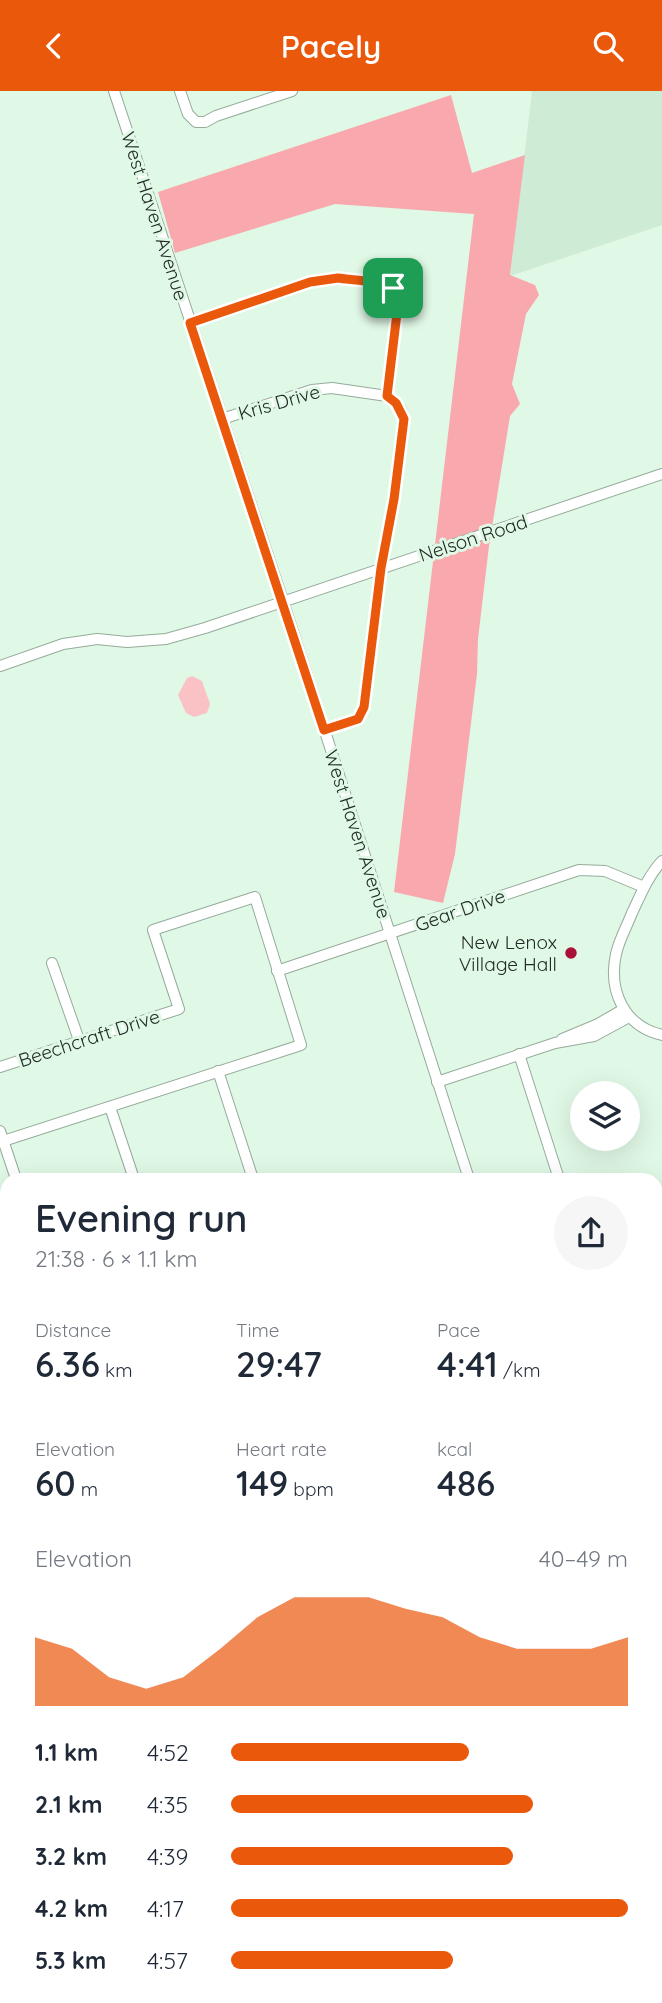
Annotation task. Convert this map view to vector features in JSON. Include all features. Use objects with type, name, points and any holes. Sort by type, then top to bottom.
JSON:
[{"type":"street","name":"West Haven Avenue","points":[[114,91],[283,601],[466,1173]]},
{"type":"street","points":[[180,91],[188,114],[197,122],[205,122],[292,91]]},
{"type":"street","points":[[190,323],[310,282],[338,278],[383,284],[393,288],[398,296],[387,396],[396,403],[404,419],[394,499],[381,568],[364,707],[358,719],[324,730]]},
{"type":"street","name":"Kris Drive","points":[[222,419],[322,388],[387,396]]},
{"type":"street","name":"Nelson Road","points":[[0,666],[63,644],[97,639],[127,642],[166,639],[205,628],[662,474]]},
{"type":"street","points":[[662,861],[644,887],[617,950],[614,982],[626,1013],[654,1033],[662,1035]]},
{"type":"street","name":"Gear Drive","points":[[277,971],[579,870],[605,871],[644,887]]},
{"type":"street","name":"Beechcraft Drive","points":[[0,1067],[179,1009],[153,930],[255,897],[277,971]]},
{"type":"street","points":[[52,963],[79,1040]]},
{"type":"street","points":[[14,1173],[1,1138],[110,1107],[301,1045],[277,971]]},
{"type":"street","points":[[436,1082],[555,1043],[611,1017],[626,1013]]},
{"type":"street","points":[[519,1054],[557,1173]]},
{"type":"street","points":[[218,1071],[251,1173]]},
{"type":"street","points":[[110,1107],[132,1173]]},
{"type":"shaded area","points":[[532,91],[662,91],[662,225],[510,276]]},
{"type":"shaded area","points":[[451,95],[472,173],[525,155],[510,275],[535,285],[539,295],[526,314],[512,384],[520,404],[510,416],[489,546],[478,639],[477,674],[455,854],[443,903],[394,892],[474,214],[335,204],[175,253],[158,192]]},
{"type":"shaded area","points":[[192,676],[202,681],[210,704],[207,713],[194,717],[186,713],[178,695],[187,678]]},
{"type":"place","name":"New Lenox Village Hall","points":[[571,953]]},
{"type":"route","points":[[338,278],[383,284],[393,288],[398,296],[398,305],[387,396],[396,403],[404,419],[394,499],[381,568],[364,707],[358,719],[324,730],[190,323],[325,279],[338,278]]}]
